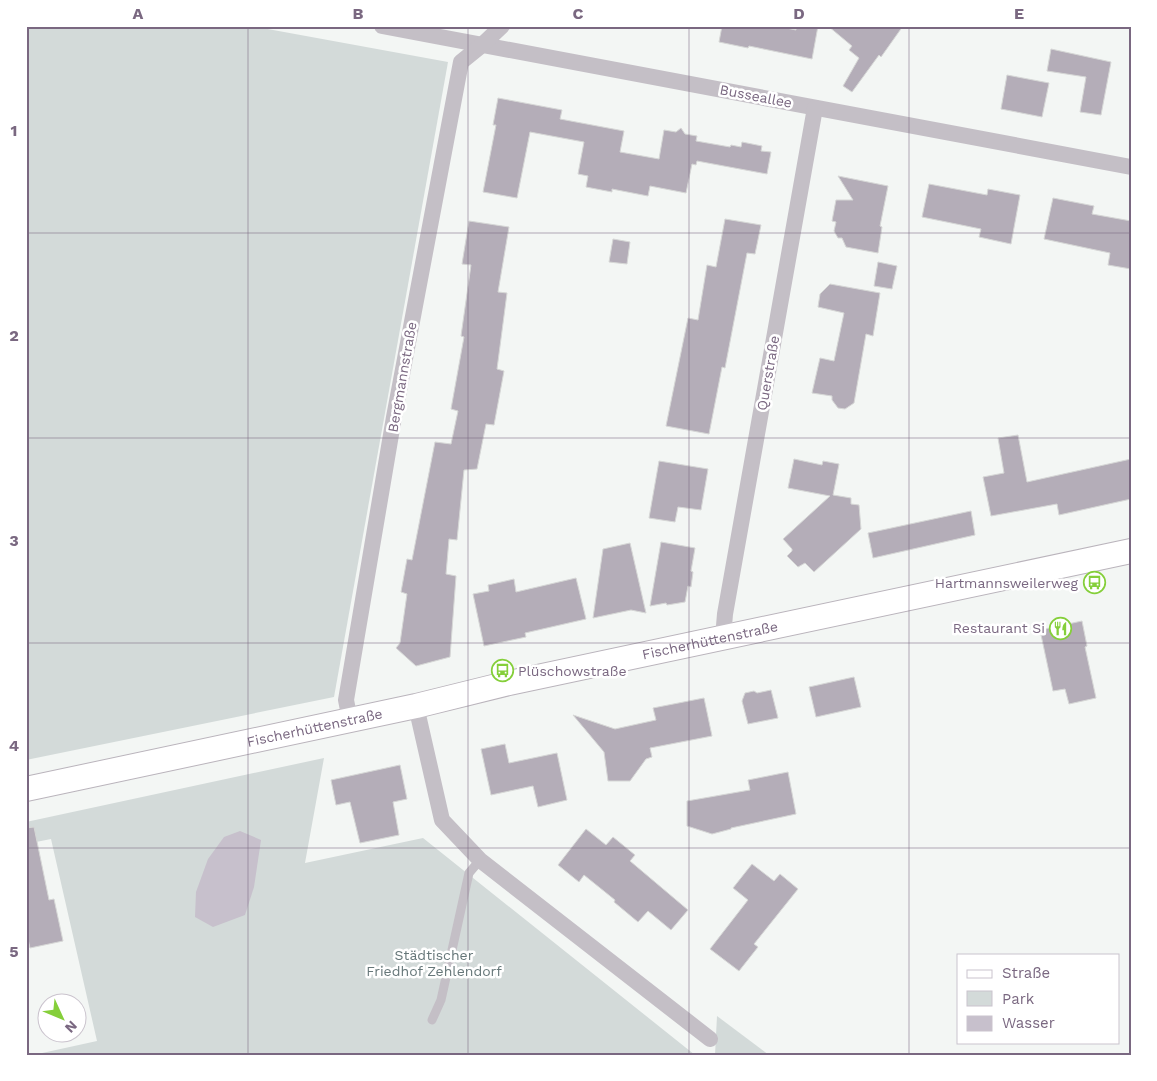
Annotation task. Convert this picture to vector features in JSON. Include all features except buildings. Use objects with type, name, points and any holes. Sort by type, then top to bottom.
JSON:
[{"type":"street","name":"Busseallee","points":[[382,26],[1131,167]]},
{"type":"street","name":"Bergmannstraße","points":[[350,720],[346,700],[347,690],[396,408],[461,62],[502,26]]},
{"type":"street","name":"Querstraße","points":[[723,638],[815,108]]},
{"type":"street","name":"Fischerhüttenstraße","points":[[26,789],[416,706],[509,683],[1131,551]]},
{"type":"street","points":[[416,706],[442,820],[480,860],[710,1040]]},
{"type":"lane","points":[[432,1020],[441,1000],[469,873],[480,860]]},
{"type":"green space","points":[[26,26],[251,26],[448,62],[334,697],[26,760]]},
{"type":"green space","name":"Städtischer Friedhof Zehlendorf","points":[[324,758],[305,863],[423,838],[695,1055],[33,1055],[97,1041],[88,994],[86,994],[51,839],[26,844],[26,822]]},
{"type":"green space","points":[[717,1016],[769,1055],[715,1055]]},
{"type":"water","points":[[240,831],[261,840],[254,887],[245,915],[213,927],[195,917],[196,892],[208,859],[224,837]]},
{"type":"place","name":"Hartmannsweilerweg","points":[[1094,583]]},
{"type":"place","name":"Restaurant Si","points":[[1061,628]]},
{"type":"place","name":"Plüschowstraße","points":[[502,671]]}]
